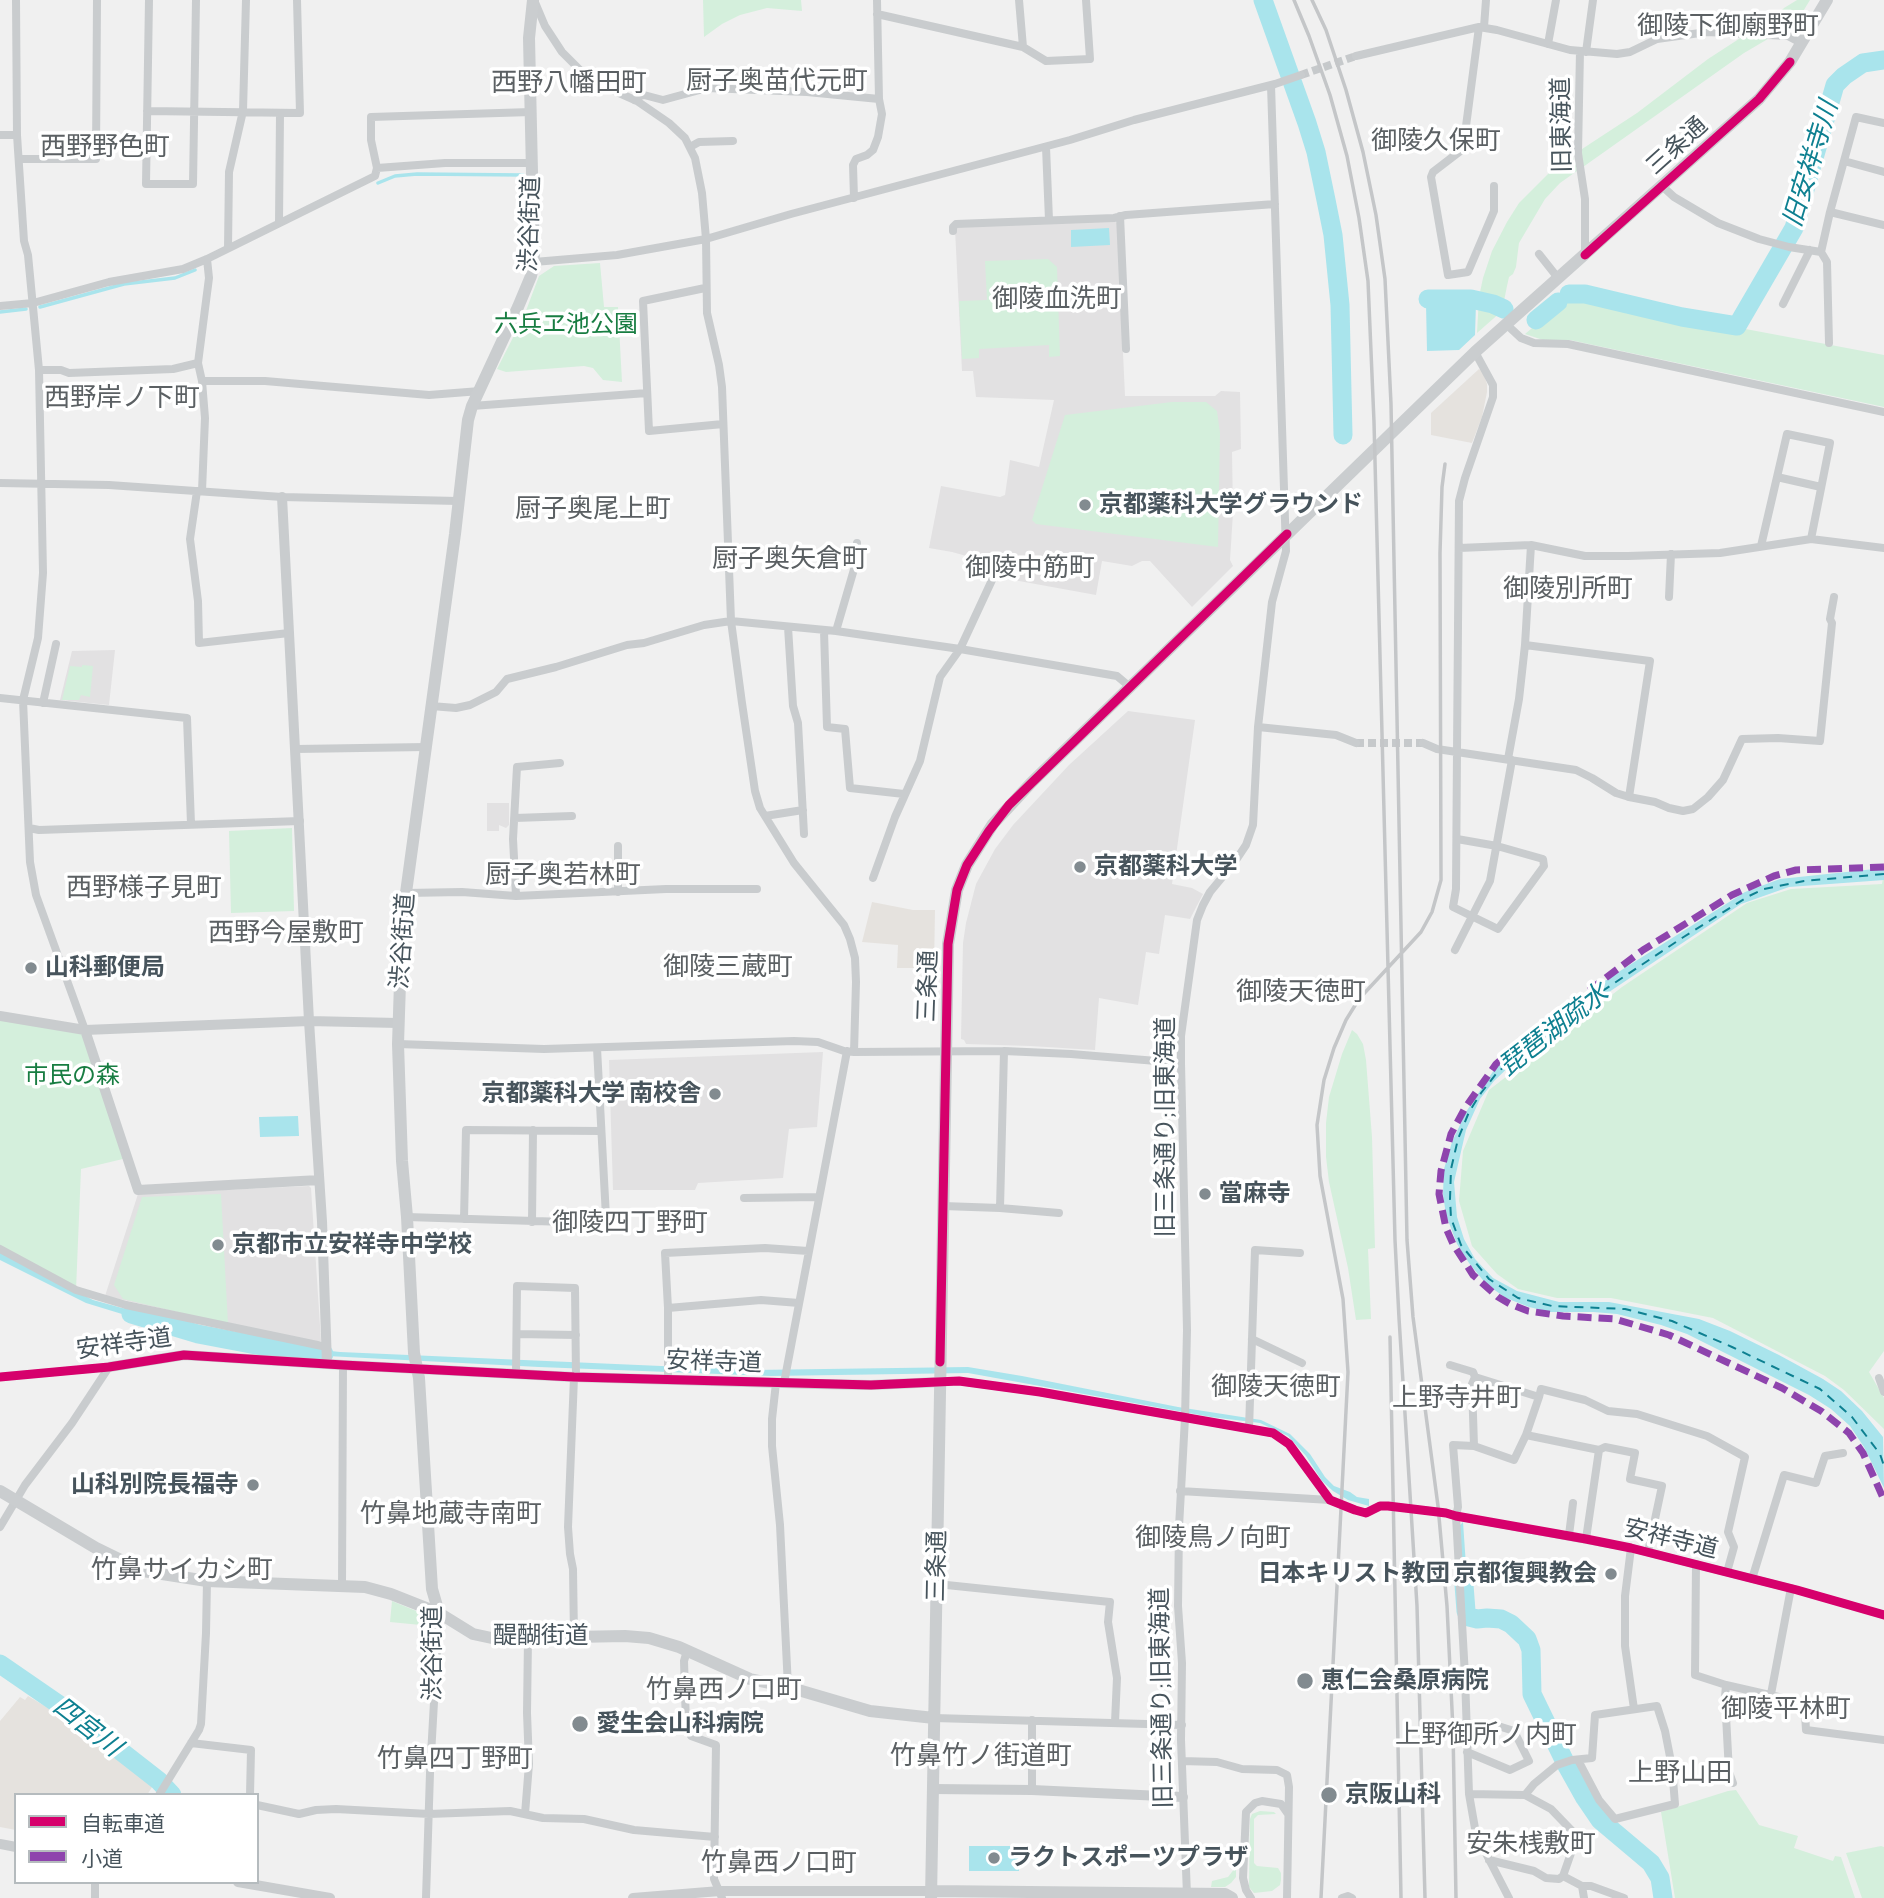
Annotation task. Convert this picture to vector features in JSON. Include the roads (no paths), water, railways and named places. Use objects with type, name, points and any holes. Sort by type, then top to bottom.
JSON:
[{"type":"main road","name":"渋谷街道","points":[[439,1613],[432,1589],[402,1161],[398,1023],[402,922],[456,534],[468,420],[531,276],[534,262],[529,38],[533,0]]},
{"type":"main road","name":"三条通","points":[[931,1895],[948,944],[957,890],[967,865],[1009,805],[1475,352],[1759,99],[1790,62],[1827,0]]},
{"type":"main road","name":"醍醐街道","points":[[0,1491],[96,1548],[144,1571],[207,1581],[365,1587],[439,1613],[473,1634],[501,1640],[625,1636],[649,1638],[679,1647],[750,1679],[870,1711],[934,1718]]},
{"type":"main road","points":[[931,1895],[1228,1896]]},
{"type":"street","points":[[16,0],[17,135],[24,241],[28,256],[38,370],[41,483],[43,573],[38,638],[23,700],[30,862],[36,895],[85,1030],[138,1190],[319,1180]]},
{"type":"street","points":[[19,159],[96,159],[97,0]]},
{"type":"street","points":[[149,0],[146,184],[193,184],[196,0]]},
{"type":"street","points":[[228,248],[229,172],[243,111],[246,0]]},
{"type":"street","points":[[147,111],[300,113],[297,0]]},
{"type":"street","points":[[533,0],[545,26],[562,52],[582,72],[592,81],[634,100],[669,123],[685,138],[690,147],[698,173],[706,239],[707,313],[719,365],[731,621],[755,791],[760,808],[794,863],[838,918],[850,939],[855,958],[851,1051],[786,1368],[772,1419],[788,1687]]},
{"type":"street","points":[[854,198],[853,165],[856,159],[870,153],[878,136],[881,114],[877,0]]},
{"type":"street","points":[[1019,0],[1023,47]]},
{"type":"street","points":[[877,14],[1023,47],[1046,61],[1090,60],[1086,0]]},
{"type":"street","points":[[1486,0],[1463,149],[1433,172],[1431,177],[1448,275],[1468,272],[1494,211],[1494,186]]},
{"type":"street","points":[[1548,44],[1556,0]]},
{"type":"street","name":"旧東海道","points":[[1585,255],[1585,199],[1578,153],[1583,52],[1593,0]]},
{"type":"street","points":[[1356,56],[1481,27],[1583,52],[1617,54],[1630,52],[1657,39],[1707,32],[1788,36],[1801,43]]},
{"type":"street","points":[[534,262],[617,255],[706,239],[1295,77]]},
{"type":"street","name":"旧三条通り;旧東海道","points":[[1187,1896],[1182,1761],[1182,1663],[1178,1606],[1187,1317],[1181,1036],[1197,920],[1210,892],[1246,845],[1253,825],[1258,727],[1272,602],[1285,560],[1287,534],[1271,85]]},
{"type":"street","points":[[634,100],[644,95],[663,100],[708,88],[807,92],[879,99]]},
{"type":"street","points":[[0,306],[33,303],[109,282],[183,269],[375,176],[377,168],[371,117],[530,112]]},
{"type":"street","points":[[279,223],[280,114]]},
{"type":"street","points":[[1829,342],[1827,262],[1821,252],[1830,212],[1856,117],[1884,123]]},
{"type":"street","points":[[0,135],[17,135]]},
{"type":"street","points":[[690,147],[699,142],[733,141]]},
{"type":"street","points":[[1046,146],[1049,220]]},
{"type":"street","points":[[1844,161],[1884,172]]},
{"type":"street","points":[[377,168],[445,163],[531,163]]},
{"type":"street","points":[[1662,186],[1674,197],[1718,223],[1759,239],[1821,252]]},
{"type":"street","points":[[953,231],[956,224],[1120,216],[1275,204]]},
{"type":"street","points":[[1830,212],[1884,225]]},
{"type":"street","points":[[1120,216],[1126,349]]},
{"type":"street","points":[[1783,304],[1810,250]]},
{"type":"street","points":[[1539,254],[1558,278]]},
{"type":"street","points":[[207,259],[209,278],[198,363],[205,418],[199,491],[190,539],[198,601],[199,643],[289,633]]},
{"type":"street","points":[[705,288],[643,301],[649,431],[723,424]]},
{"type":"street","points":[[1506,324],[1521,338],[1534,343],[1568,344],[1884,412]]},
{"type":"street","points":[[1457,839],[1497,846],[1543,859],[1544,866],[1498,929],[1453,907],[1457,839],[1459,501],[1493,397],[1493,385],[1475,352]]},
{"type":"street","points":[[38,370],[61,370],[69,373],[173,369],[198,363]]},
{"type":"street","points":[[202,381],[265,381],[429,395],[480,391]]},
{"type":"street","points":[[472,406],[647,393]]},
{"type":"street","points":[[1761,546],[1787,434],[1830,443],[1811,539]]},
{"type":"street","points":[[1777,477],[1822,487]]},
{"type":"street","points":[[0,483],[282,497],[458,501]]},
{"type":"street","points":[[282,497],[327,1364]]},
{"type":"street","points":[[1459,548],[1531,545],[1585,556],[1671,555],[1720,553],[1811,539],[1884,548]]},
{"type":"street","points":[[836,631],[857,559],[857,543]]},
{"type":"street","points":[[1455,950],[1490,881],[1497,846],[1519,699],[1531,545]]},
{"type":"street","points":[[1669,597],[1671,555]]},
{"type":"street","points":[[873,878],[883,846],[920,761],[940,677],[960,649],[999,565]]},
{"type":"street","points":[[1423,743],[1437,749],[1576,770],[1616,793],[1682,811],[1693,809],[1723,780],[1742,739],[1820,741],[1834,597]]},
{"type":"street","points":[[431,706],[456,708],[470,705],[496,692],[507,679],[704,625],[731,621],[836,631],[960,649],[1118,676],[1130,687]]},
{"type":"street","points":[[788,627],[793,706],[798,723],[804,834]]},
{"type":"street","points":[[824,631],[827,727],[845,729],[850,788],[904,794]]},
{"type":"street","points":[[43,703],[56,644]]},
{"type":"street","points":[[1525,645],[1650,661],[1629,797]]},
{"type":"street","points":[[0,698],[187,718],[191,824]]},
{"type":"street","points":[[1258,727],[1336,735],[1356,743]]},
{"type":"street","points":[[296,749],[426,747]]},
{"type":"street","points":[[516,896],[513,839],[517,767],[560,763]]},
{"type":"street","points":[[765,816],[803,810]]},
{"type":"street","points":[[515,818],[572,816]]},
{"type":"street","points":[[29,828],[39,830],[300,821]]},
{"type":"street","points":[[618,846],[618,892]]},
{"type":"street","points":[[406,893],[462,892],[516,896],[666,889],[757,889]]},
{"type":"street","points":[[0,1016],[85,1030],[309,1021],[398,1023]]},
{"type":"street","points":[[398,1044],[536,1049],[794,1041],[818,1042],[851,1051],[1004,1051],[1181,1063]]},
{"type":"street","points":[[407,1217],[598,1223],[606,1216],[597,1048]]},
{"type":"street","points":[[1000,1208],[1004,1051]]},
{"type":"street","points":[[464,1219],[466,1130],[601,1131]]},
{"type":"street","points":[[532,1222],[533,1130]]},
{"type":"street","points":[[744,1198],[819,1197]]},
{"type":"street","points":[[943,1206],[1059,1213]]},
{"type":"street","points":[[668,1379],[665,1253],[765,1248],[808,1251]]},
{"type":"street","points":[[0,1249],[76,1290],[126,1305],[327,1347]]},
{"type":"street","points":[[1249,1427],[1255,1250],[1300,1253]]},
{"type":"street","points":[[516,1373],[517,1286],[575,1288],[577,1357],[568,1527],[573,1569],[574,1637]]},
{"type":"street","points":[[668,1308],[761,1300],[799,1303]]},
{"type":"street","points":[[517,1334],[576,1335]]},
{"type":"street","points":[[1252,1339],[1302,1363]]},
{"type":"street","name":"安祥寺道","points":[[0,1377],[109,1367],[184,1355],[343,1365],[416,1362],[575,1377],[871,1385],[940,1379],[1040,1392],[1273,1433],[1289,1444],[1331,1500]]},
{"type":"street","points":[[342,1586],[343,1365]]},
{"type":"street","points":[[1450,1365],[1473,1372],[1475,1377],[1539,1397]]},
{"type":"street","points":[[0,1527],[16,1499],[109,1367]]},
{"type":"street","points":[[1474,1446],[1472,1384],[1475,1377]]},
{"type":"street","points":[[1878,1378],[1884,1392]]},
{"type":"street","points":[[1509,1898],[1476,1834],[1469,1794],[1456,1516],[1458,1507],[1453,1445],[1474,1446],[1514,1460],[1526,1435],[1541,1390],[1585,1400],[1608,1411],[1637,1414],[1707,1436],[1745,1457],[1728,1532],[1734,1546],[1727,1572]]},
{"type":"street","points":[[1526,1435],[1599,1450],[1605,1447],[1635,1453],[1630,1479],[1662,1486],[1648,1552]]},
{"type":"street","points":[[1586,1539],[1599,1450]]},
{"type":"street","points":[[1752,1578],[1784,1475],[1816,1483],[1825,1456],[1843,1453]]},
{"type":"street","points":[[1180,1491],[1331,1500],[1366,1513],[1380,1506],[1388,1506]]},
{"type":"street","points":[[1569,1535],[1573,1503]]},
{"type":"street","name":"安祥寺道","points":[[1446,1513],[1631,1548],[1791,1588],[1884,1615]]},
{"type":"street","points":[[1631,1548],[1625,1597],[1625,1646],[1634,1709]]},
{"type":"street","points":[[1696,1564],[1695,1675],[1796,1701],[1805,1714],[1806,1730],[1884,1740]]},
{"type":"street","points":[[162,1789],[201,1724],[207,1581]]},
{"type":"street","points":[[937,1584],[1110,1602],[1108,1622],[1118,1678],[1115,1723]]},
{"type":"street","points":[[1771,1695],[1791,1588]]},
{"type":"street","name":"渋谷街道","points":[[426,1898],[439,1613]]},
{"type":"street","points":[[525,1814],[529,1764],[528,1638]]},
{"type":"street","points":[[687,1651],[684,1661],[686,1724],[691,1736],[716,1745],[714,1879],[721,1895]]},
{"type":"street","points":[[1726,1685],[1728,1772],[1733,1783]]},
{"type":"street","points":[[1525,1795],[1557,1765],[1575,1760],[1592,1758],[1595,1715],[1657,1706],[1672,1767],[1675,1804],[1615,1819],[1599,1800],[1575,1760]]},
{"type":"street","points":[[934,1718],[1182,1725]]},
{"type":"street","points":[[1032,1720],[1032,1790]]},
{"type":"street","points":[[1466,1726],[1495,1725],[1514,1731],[1529,1761],[1510,1770],[1467,1752]]},
{"type":"street","points":[[191,1743],[251,1750],[250,1793]]},
{"type":"street","points":[[1182,1761],[1217,1762],[1242,1769],[1280,1770],[1288,1777],[1287,1898]]},
{"type":"street","points":[[933,1789],[1032,1790],[1183,1797]]},
{"type":"street","points":[[1469,1794],[1525,1795],[1551,1809],[1577,1836],[1563,1876],[1559,1879],[1546,1878],[1534,1871],[1489,1860]]},
{"type":"street","points":[[1251,1898],[1243,1878],[1244,1815],[1258,1801],[1281,1804],[1288,1814]]},
{"type":"street","points":[[259,1805],[299,1814],[336,1809],[429,1814],[510,1811],[543,1818],[584,1819],[634,1830],[715,1837]]},
{"type":"street","points":[[1563,1876],[1582,1886],[1591,1886],[1624,1898]]},
{"type":"street","points":[[1228,1896],[1243,1878]]},
{"type":"street","points":[[250,1884],[330,1898]]},
{"type":"street","points":[[1582,1886],[1584,1898]]},
{"type":"street","points":[[633,1898],[721,1895],[931,1895]]},
{"type":"street","points":[[1342,1898],[1352,1898]]},
{"type":"water","points":[[1109,228],[1110,245],[1071,247],[1071,230]]},
{"type":"water","points":[[1476,303],[1475,335],[1459,350],[1427,351],[1426,304]]},
{"type":"water","name":"琵琶湖疏水","points":[[1884,868],[1884,880],[1789,887],[1741,904],[1582,1010],[1513,1063],[1480,1099],[1466,1130],[1454,1182],[1457,1217],[1464,1239],[1475,1259],[1493,1278],[1517,1291],[1559,1302],[1609,1302],[1699,1319],[1779,1355],[1841,1391],[1883,1437],[1884,1488],[1864,1447],[1850,1426],[1831,1409],[1809,1395],[1687,1334],[1661,1325],[1617,1314],[1550,1312],[1506,1298],[1486,1284],[1457,1244],[1446,1215],[1443,1194],[1444,1169],[1452,1142],[1466,1112],[1485,1083],[1499,1063],[1571,1006],[1609,978],[1745,892],[1780,879]]},
{"type":"water","points":[[298,1116],[299,1136],[260,1137],[259,1117]]},
{"type":"water","points":[[0,1252],[93,1300],[166,1320],[294,1347],[340,1352],[753,1370],[968,1367],[1261,1420],[1290,1434],[1310,1454],[1334,1486],[1357,1497],[1369,1499],[1369,1506],[1348,1500],[1333,1491],[1322,1481],[1306,1456],[1288,1436],[1260,1423],[1211,1417],[968,1373],[771,1376],[308,1355],[122,1314],[86,1303],[0,1260]]},
{"type":"water","points":[[1463,1522],[1469,1609],[1463,1609],[1458,1527]]},
{"type":"water","name":"ラクトスポーツプラザ","points":[[969,1846],[1019,1846],[1019,1871],[969,1871]]},
{"type":"waterway","name":"旧安祥寺川","points":[[1263,0],[1316,152],[1333,235],[1340,305],[1343,435]]},
{"type":"waterway","name":"旧安祥寺川","points":[[1569,294],[1585,294],[1682,317],[1737,326],[1794,228],[1835,85],[1863,63],[1884,60]]},
{"type":"waterway","points":[[378,183],[395,176],[417,174],[523,175]]},
{"type":"waterway","points":[[40,307],[124,284],[175,278],[195,270]]},
{"type":"waterway","name":"旧安祥寺川","points":[[1428,299],[1471,299],[1504,309]]},
{"type":"waterway","name":"旧安祥寺川","points":[[1536,320],[1558,302]]},
{"type":"waterway","points":[[0,312],[26,309]]},
{"type":"waterway","points":[[131,1314],[198,1334],[298,1353],[324,1354]]},
{"type":"waterway","points":[[1464,1585],[1469,1617],[1501,1619],[1511,1624],[1527,1639],[1531,1650],[1532,1694],[1566,1764],[1600,1820],[1651,1863],[1660,1878],[1663,1898]]},
{"type":"waterway","name":"四宮川","points":[[0,1664],[77,1717],[159,1781],[170,1793]]},
{"type":"tunnel","points":[[1301,75],[1356,56]]},
{"type":"tunnel","points":[[1356,743],[1423,743]]},
{"type":"tunnel","points":[[1388,1506],[1446,1513]]},
{"type":"railway","points":[[1294,0],[1330,95],[1347,156],[1368,281],[1395,1240],[1417,1606],[1425,1898]]},
{"type":"railway","points":[[1312,0],[1326,30],[1363,152],[1385,279],[1391,404],[1407,1240],[1413,1317],[1438,1506],[1447,1606],[1453,1730],[1456,1898]]},
{"type":"railway","points":[[1321,1898],[1348,1372],[1343,1299],[1320,1176],[1317,1125],[1324,1080],[1346,1020],[1359,999],[1421,932],[1432,912],[1441,880],[1440,553],[1445,464]]},
{"type":"railway","points":[[1390,1337],[1401,1898]]},
{"type":"place","name":"京都薬科大学グラウンド","points":[[1085,505]]},
{"type":"place","name":"京都薬科大学","points":[[1080,867]]},
{"type":"place","name":"山科郵便局","points":[[31,968]]},
{"type":"place","name":"京都薬科大学 南校舎","points":[[715,1094]]},
{"type":"place","name":"當麻寺","points":[[1205,1194]]},
{"type":"place","name":"京都市立安祥寺中学校","points":[[218,1245]]},
{"type":"place","name":"山科別院長福寺","points":[[253,1485]]},
{"type":"place","name":"日本キリスト教団 京都復興教会","points":[[1611,1574]]},
{"type":"place","name":"恵仁会桑原病院","points":[[1305,1681]]},
{"type":"place","name":"愛生会山科病院","points":[[580,1724]]},
{"type":"place","name":"京阪山科","points":[[1329,1795]]},
{"type":"place","name":"ラクトスポーツプラザ","points":[[994,1858]]},
{"type":"district","name":"御陵下御廟野町","points":[[1728,26]]},
{"type":"district","name":"厨子奥苗代元町","points":[[777,81]]},
{"type":"district","name":"西野八幡田町","points":[[569,83]]},
{"type":"district","name":"御陵久保町","points":[[1436,141]]},
{"type":"district","name":"西野野色町","points":[[105,147]]},
{"type":"district","name":"御陵血洗町","points":[[1057,299]]},
{"type":"district","name":"西野岸ノ下町","points":[[122,398]]},
{"type":"district","name":"厨子奥尾上町","points":[[593,509]]},
{"type":"district","name":"厨子奥矢倉町","points":[[790,559]]},
{"type":"district","name":"御陵中筋町","points":[[1030,568]]},
{"type":"district","name":"御陵別所町","points":[[1568,589]]},
{"type":"district","name":"厨子奥若林町","points":[[563,875]]},
{"type":"district","name":"西野様子見町","points":[[144,888]]},
{"type":"district","name":"西野今屋敷町","points":[[286,933]]},
{"type":"district","name":"御陵三蔵町","points":[[728,967]]},
{"type":"district","name":"御陵天徳町","points":[[1301,992]]},
{"type":"district","name":"御陵四丁野町","points":[[630,1223]]},
{"type":"district","name":"御陵天徳町","points":[[1276,1387]]},
{"type":"district","name":"上野寺井町","points":[[1457,1398]]},
{"type":"district","name":"竹鼻地蔵寺南町","points":[[451,1514]]},
{"type":"district","name":"御陵鳥ノ向町","points":[[1213,1538]]},
{"type":"district","name":"竹鼻サイカシ町","points":[[182,1570]]},
{"type":"district","name":"竹鼻西ノ口町","points":[[724,1690]]},
{"type":"district","name":"御陵平林町","points":[[1786,1709]]},
{"type":"district","name":"上野御所ノ内町","points":[[1486,1735]]},
{"type":"district","name":"竹鼻竹ノ街道町","points":[[981,1756]]},
{"type":"district","name":"竹鼻四丁野町","points":[[455,1759]]},
{"type":"district","name":"上野山田","points":[[1680,1773]]},
{"type":"district","name":"安朱桟敷町","points":[[1531,1844]]},
{"type":"district","name":"竹鼻西ノ口町","points":[[779,1863]]},
{"type":"park label","name":"六兵ヱ池公園","points":[[566,325]]},
{"type":"park label","name":"市民の森","points":[[72,1076]]}]
